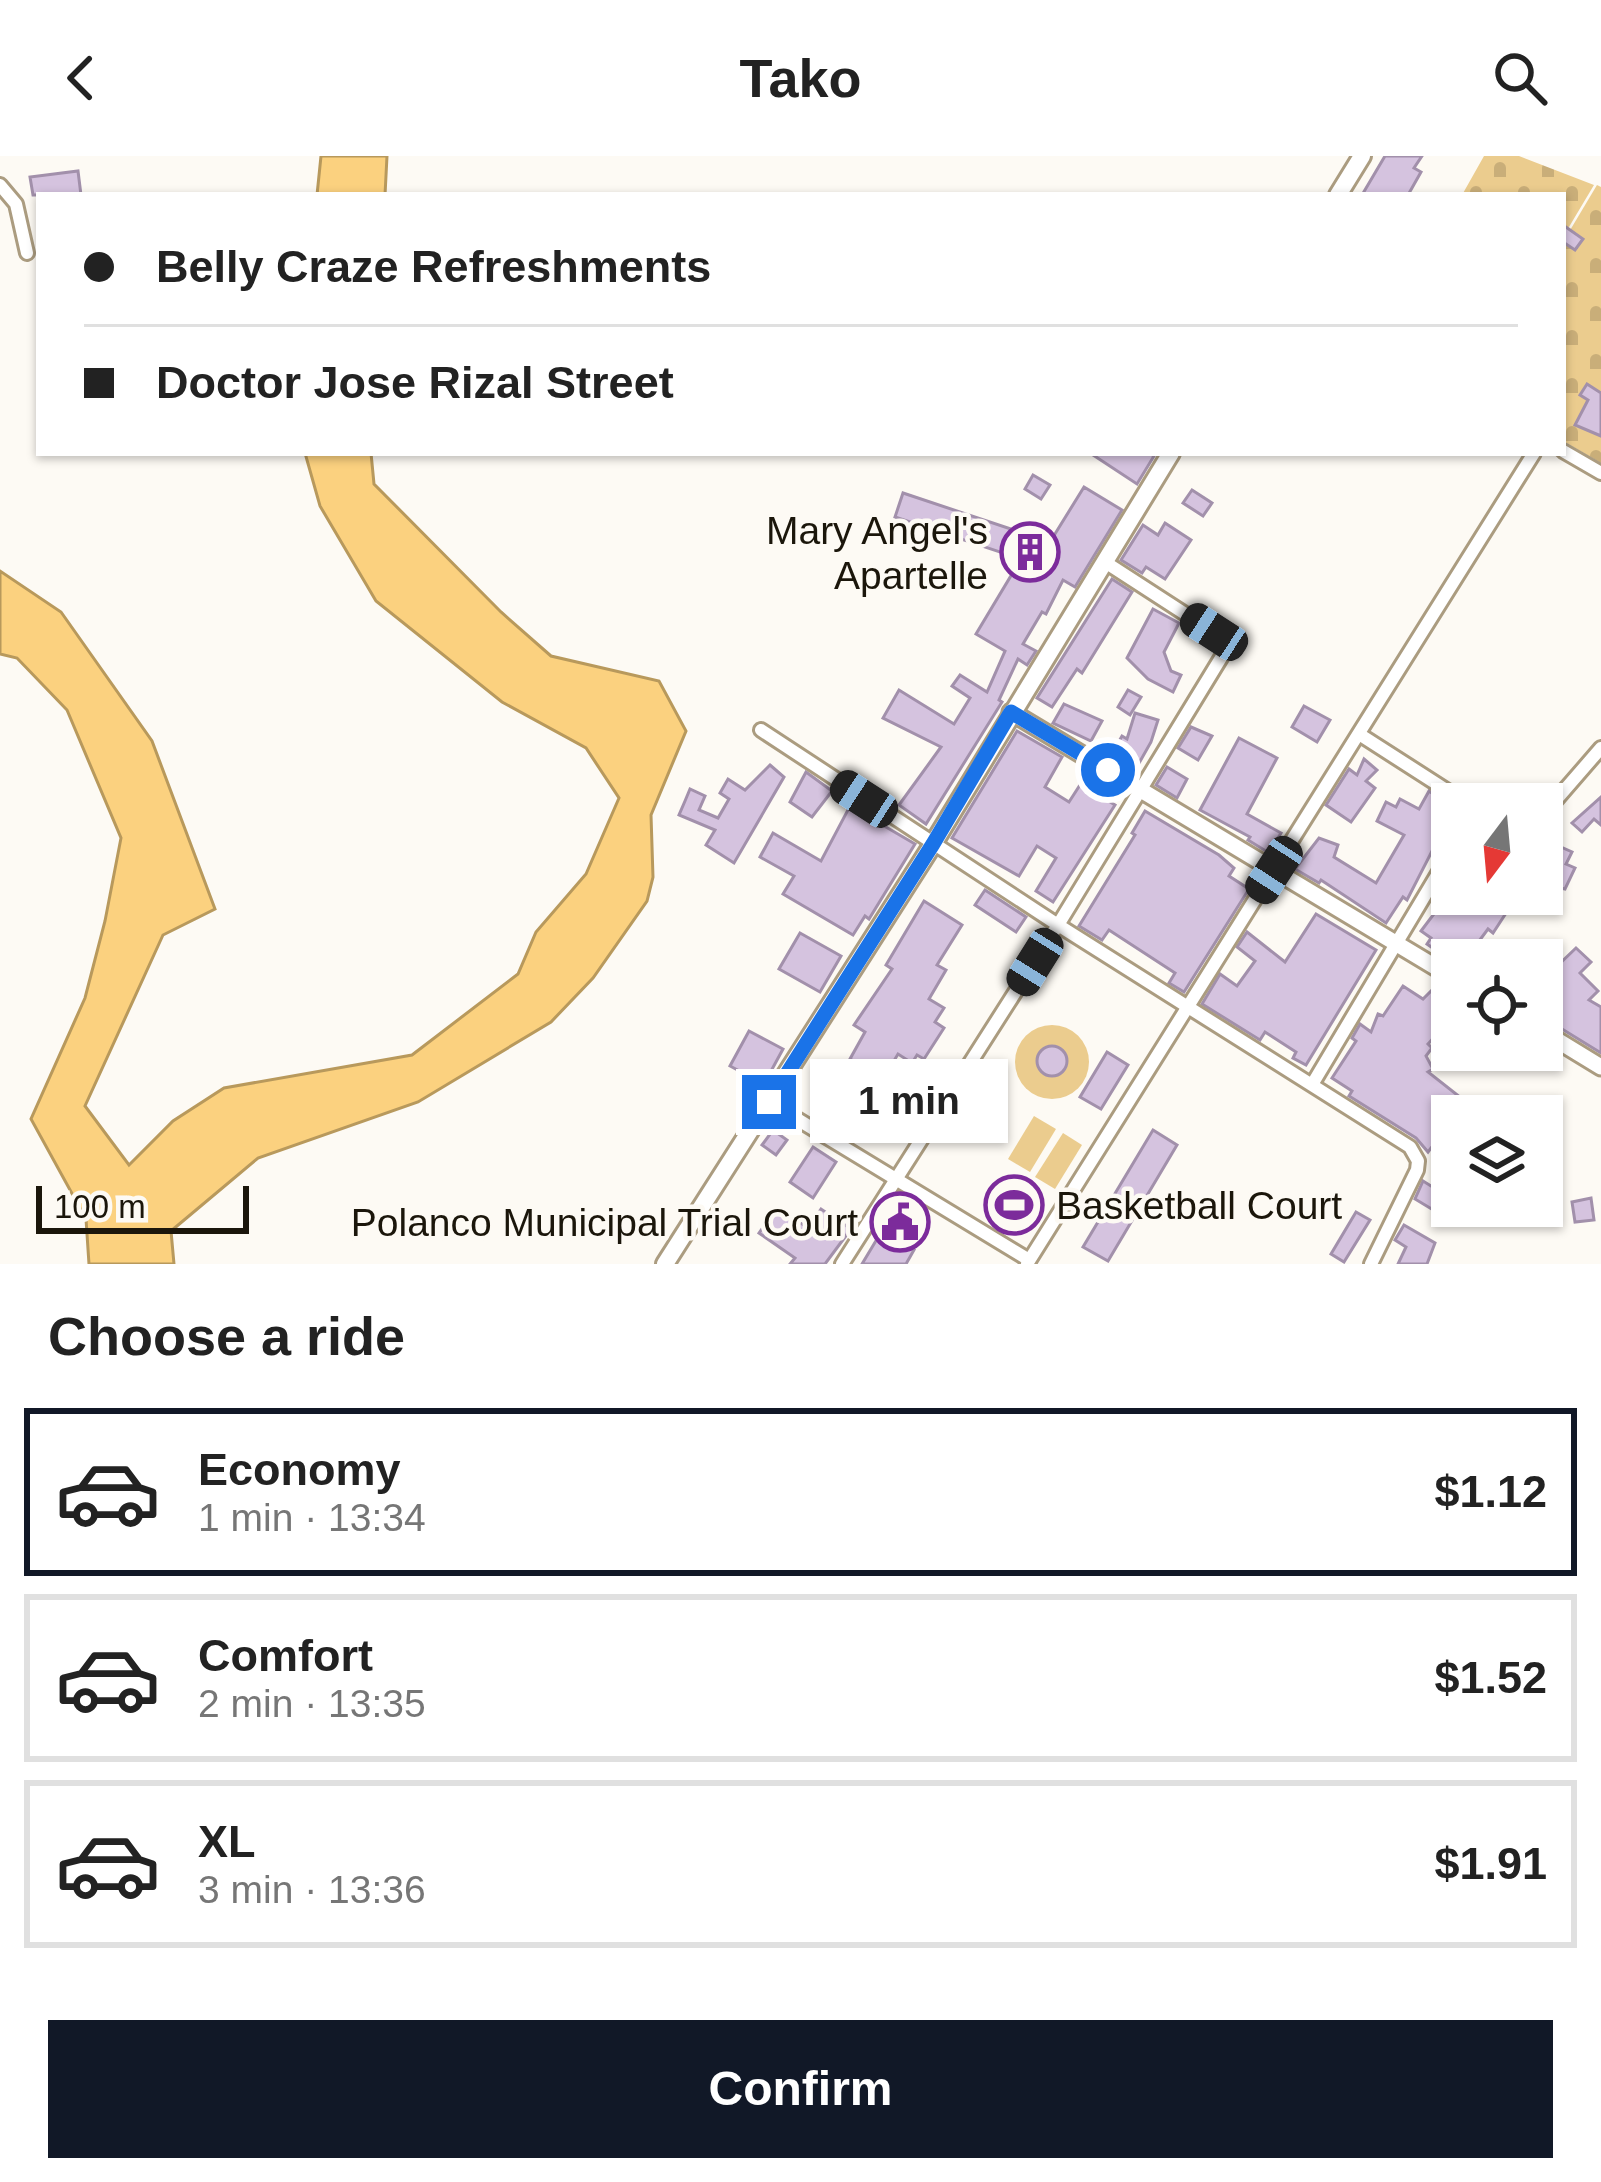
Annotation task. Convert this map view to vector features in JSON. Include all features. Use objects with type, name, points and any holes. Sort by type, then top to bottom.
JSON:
[{"type":"main road","points":[[1340,192],[1362,156]]},
{"type":"main road","points":[[665,1264],[933,844],[1169,456]]},
{"type":"street","points":[[0,185],[16,204],[27,254]]},
{"type":"street","points":[[1566,454],[1601,473]]},
{"type":"street","points":[[769,1102],[1028,1262],[1532,456]]},
{"type":"street","points":[[842,1264],[1230,643],[1105,562]]},
{"type":"street","points":[[1011,712],[1431,965]]},
{"type":"street","points":[[761,730],[1410,1147],[1418,1161],[1412,1182],[1371,1264]]},
{"type":"street","points":[[1359,734],[1435,783]]},
{"type":"street","points":[[1563,792],[1601,748]]},
{"type":"street","points":[[1313,1082],[1431,885]]},
{"type":"street","points":[[1563,1044],[1601,1067]]},
{"type":"green space","points":[[1484,156],[1519,156],[1594,185],[1566,232],[1566,192],[1464,192]]},
{"type":"green space","points":[[1597,185],[1601,187],[1601,463],[1566,443],[1566,237]]},
{"type":"green space","points":[[1052,1025],[1078,1036],[1089,1062],[1078,1088],[1052,1099],[1026,1088],[1015,1062],[1026,1036]]},
{"type":"green space","points":[[1034,1116],[1056,1129],[1030,1172],[1008,1159]]},
{"type":"green space","points":[[1063,1133],[1082,1145],[1055,1189],[1035,1177]]},
{"type":"shaded area","points":[[321,156],[387,156],[385,192],[317,192]]},
{"type":"shaded area","points":[[306,456],[371,456],[374,484],[551,656],[659,681],[686,731],[651,815],[653,877],[647,901],[593,978],[551,1022],[418,1102],[258,1158],[171,1231],[174,1264],[89,1264],[86,1219],[31,1119],[85,998],[121,838],[67,710],[17,658],[0,654],[0,571],[61,612],[152,741],[215,909],[163,935],[85,1106],[129,1165],[173,1121],[224,1088],[412,1055],[518,974],[536,932],[586,874],[619,798],[586,748],[502,702],[376,601],[320,506]]},
{"type":"building","points":[[1385,156],[1422,156],[1414,168],[1421,172],[1410,192],[1364,192]]},
{"type":"building","points":[[78,171],[81,192],[33,195],[30,177]]},
{"type":"building","points":[[1566,227],[1583,239],[1575,250],[1566,244]]},
{"type":"building","points":[[1587,384],[1601,393],[1601,436],[1575,425],[1588,400],[1580,395]]},
{"type":"building","points":[[1095,456],[1154,456],[1137,484]]},
{"type":"building","points":[[1033,475],[1050,485],[1041,499],[1025,489]]},
{"type":"building","points":[[1084,487],[1122,510],[1075,587],[1063,580],[1046,614],[1042,612],[1023,644],[1036,651],[1027,665],[1018,659],[1002,702],[926,824],[899,805],[941,747],[883,718],[899,690],[954,724],[970,698],[952,686],[960,675],[987,692],[1005,651],[976,634],[1021,559],[895,517],[903,493],[1050,542]]},
{"type":"building","points":[[1192,490],[1212,503],[1203,516],[1183,503]]},
{"type":"building","points":[[1165,523],[1191,540],[1165,579],[1146,567],[1142,573],[1121,560],[1143,525],[1158,535]]},
{"type":"building","points":[[1112,579],[1132,592],[1082,673],[1077,669],[1052,707],[1037,698]]},
{"type":"building","points":[[1153,609],[1179,623],[1164,652],[1171,671],[1181,675],[1173,692],[1148,679],[1127,658]]},
{"type":"building","points":[[1128,690],[1141,697],[1130,715],[1118,707]]},
{"type":"building","points":[[1064,704],[1102,721],[1091,741],[1053,723]]},
{"type":"building","points":[[1304,706],[1330,720],[1317,742],[1292,727]]},
{"type":"building","points":[[1135,713],[1158,720],[1134,772],[1110,757],[1122,736],[1127,739]]},
{"type":"building","points":[[1191,727],[1212,736],[1198,760],[1178,748]]},
{"type":"building","points":[[1017,731],[1062,757],[1045,787],[1069,802],[1080,785],[1086,788],[1091,783],[1110,795],[1107,800],[1115,805],[1053,902],[1036,891],[1056,858],[1037,846],[1019,876],[952,838]]},
{"type":"building","points":[[1239,738],[1277,758],[1247,814],[1281,833],[1269,853],[1200,810]]},
{"type":"building","points":[[1364,759],[1377,770],[1366,781],[1375,788],[1351,822],[1326,805],[1349,769],[1357,775]]},
{"type":"building","points":[[770,765],[784,777],[734,863],[706,845],[715,830],[679,815],[690,789],[705,796],[699,810],[718,818],[729,799],[720,793],[728,779],[745,790]]},
{"type":"building","points":[[1167,767],[1187,779],[1177,798],[1156,785]]},
{"type":"building","points":[[806,772],[832,791],[812,817],[790,802]]},
{"type":"building","points":[[1429,791],[1431,853],[1407,900],[1403,897],[1386,923],[1321,880],[1295,869],[1319,838],[1338,845],[1334,857],[1376,883],[1404,835],[1377,821],[1386,802],[1396,807],[1400,799],[1419,809]]},
{"type":"building","points":[[1601,797],[1601,825],[1594,819],[1582,832],[1572,823]]},
{"type":"building","points":[[850,806],[915,844],[869,919],[865,916],[853,935],[783,894],[794,876],[760,857],[773,833],[821,861]]},
{"type":"building","points":[[1145,811],[1219,855],[1234,868],[1229,876],[1249,889],[1184,992],[1169,983],[1175,973],[1109,930],[1102,940],[1079,926]]},
{"type":"building","points":[[1563,848],[1572,852],[1566,864],[1575,868],[1565,889]]},
{"type":"building","points":[[985,890],[1026,917],[1016,932],[975,905]]},
{"type":"building","points":[[924,901],[962,925],[937,965],[946,970],[929,999],[944,1008],[935,1022],[944,1028],[924,1059],[917,1055],[912,1063],[898,1054],[863,1113],[847,1104],[867,1068],[850,1059],[865,1032],[854,1025],[892,969],[886,965]]},
{"type":"building","points":[[1316,914],[1376,950],[1306,1065],[1293,1058],[1296,1052],[1265,1032],[1260,1040],[1202,1004],[1220,974],[1237,986],[1255,961],[1237,947],[1247,932],[1285,962]]},
{"type":"building","points":[[1433,915],[1505,915],[1493,933],[1488,929],[1481,939],[1431,939],[1431,947],[1427,944],[1431,938],[1421,931]]},
{"type":"building","points":[[800,933],[841,956],[820,992],[779,969]]},
{"type":"building","points":[[1576,948],[1591,962],[1580,973],[1598,991],[1589,1000],[1601,1007],[1601,1053],[1563,1030],[1563,960]]},
{"type":"building","points":[[1403,986],[1423,999],[1431,991],[1428,1072],[1457,1095],[1431,1095],[1428,1152],[1416,1138],[1349,1096],[1352,1091],[1332,1078],[1356,1041],[1352,1038],[1360,1024],[1371,1032],[1378,1014],[1383,1016]]},
{"type":"building","points":[[749,1031],[783,1049],[764,1084],[730,1066]]},
{"type":"building","points":[[1052,1046],[1063,1050],[1067,1061],[1063,1072],[1052,1076],[1041,1072],[1037,1061],[1041,1050]]},
{"type":"building","points":[[1107,1052],[1128,1065],[1101,1109],[1080,1097]]},
{"type":"building","points":[[773,1130],[787,1140],[776,1155],[762,1145]]},
{"type":"building","points":[[1153,1130],[1177,1145],[1108,1261],[1083,1247]]},
{"type":"building","points":[[813,1147],[836,1162],[813,1198],[790,1182]]},
{"type":"building","points":[[1423,1181],[1431,1186],[1431,1209],[1415,1199]]},
{"type":"building","points":[[1591,1198],[1594,1220],[1575,1222],[1572,1202]]},
{"type":"building","points":[[898,1204],[917,1216],[905,1235],[912,1240],[908,1247],[914,1250],[906,1264],[862,1264]]},
{"type":"building","points":[[777,1207],[808,1228],[821,1209],[851,1229],[825,1264],[790,1264],[795,1258],[759,1233]]},
{"type":"building","points":[[1356,1212],[1370,1220],[1344,1262],[1331,1254]]},
{"type":"building","points":[[1404,1225],[1435,1243],[1427,1264],[1398,1264],[1406,1247],[1395,1240]]},
{"type":"place","name":"Mary Angel's Apartelle","points":[[1030,552]]},
{"type":"place","name":"Basketball Court","points":[[1014,1205]]},
{"type":"place","name":"Polanco Municipal Trial Court","points":[[900,1222]]},
{"type":"route","points":[[769,1102],[1011,712],[1108,770]]}]
